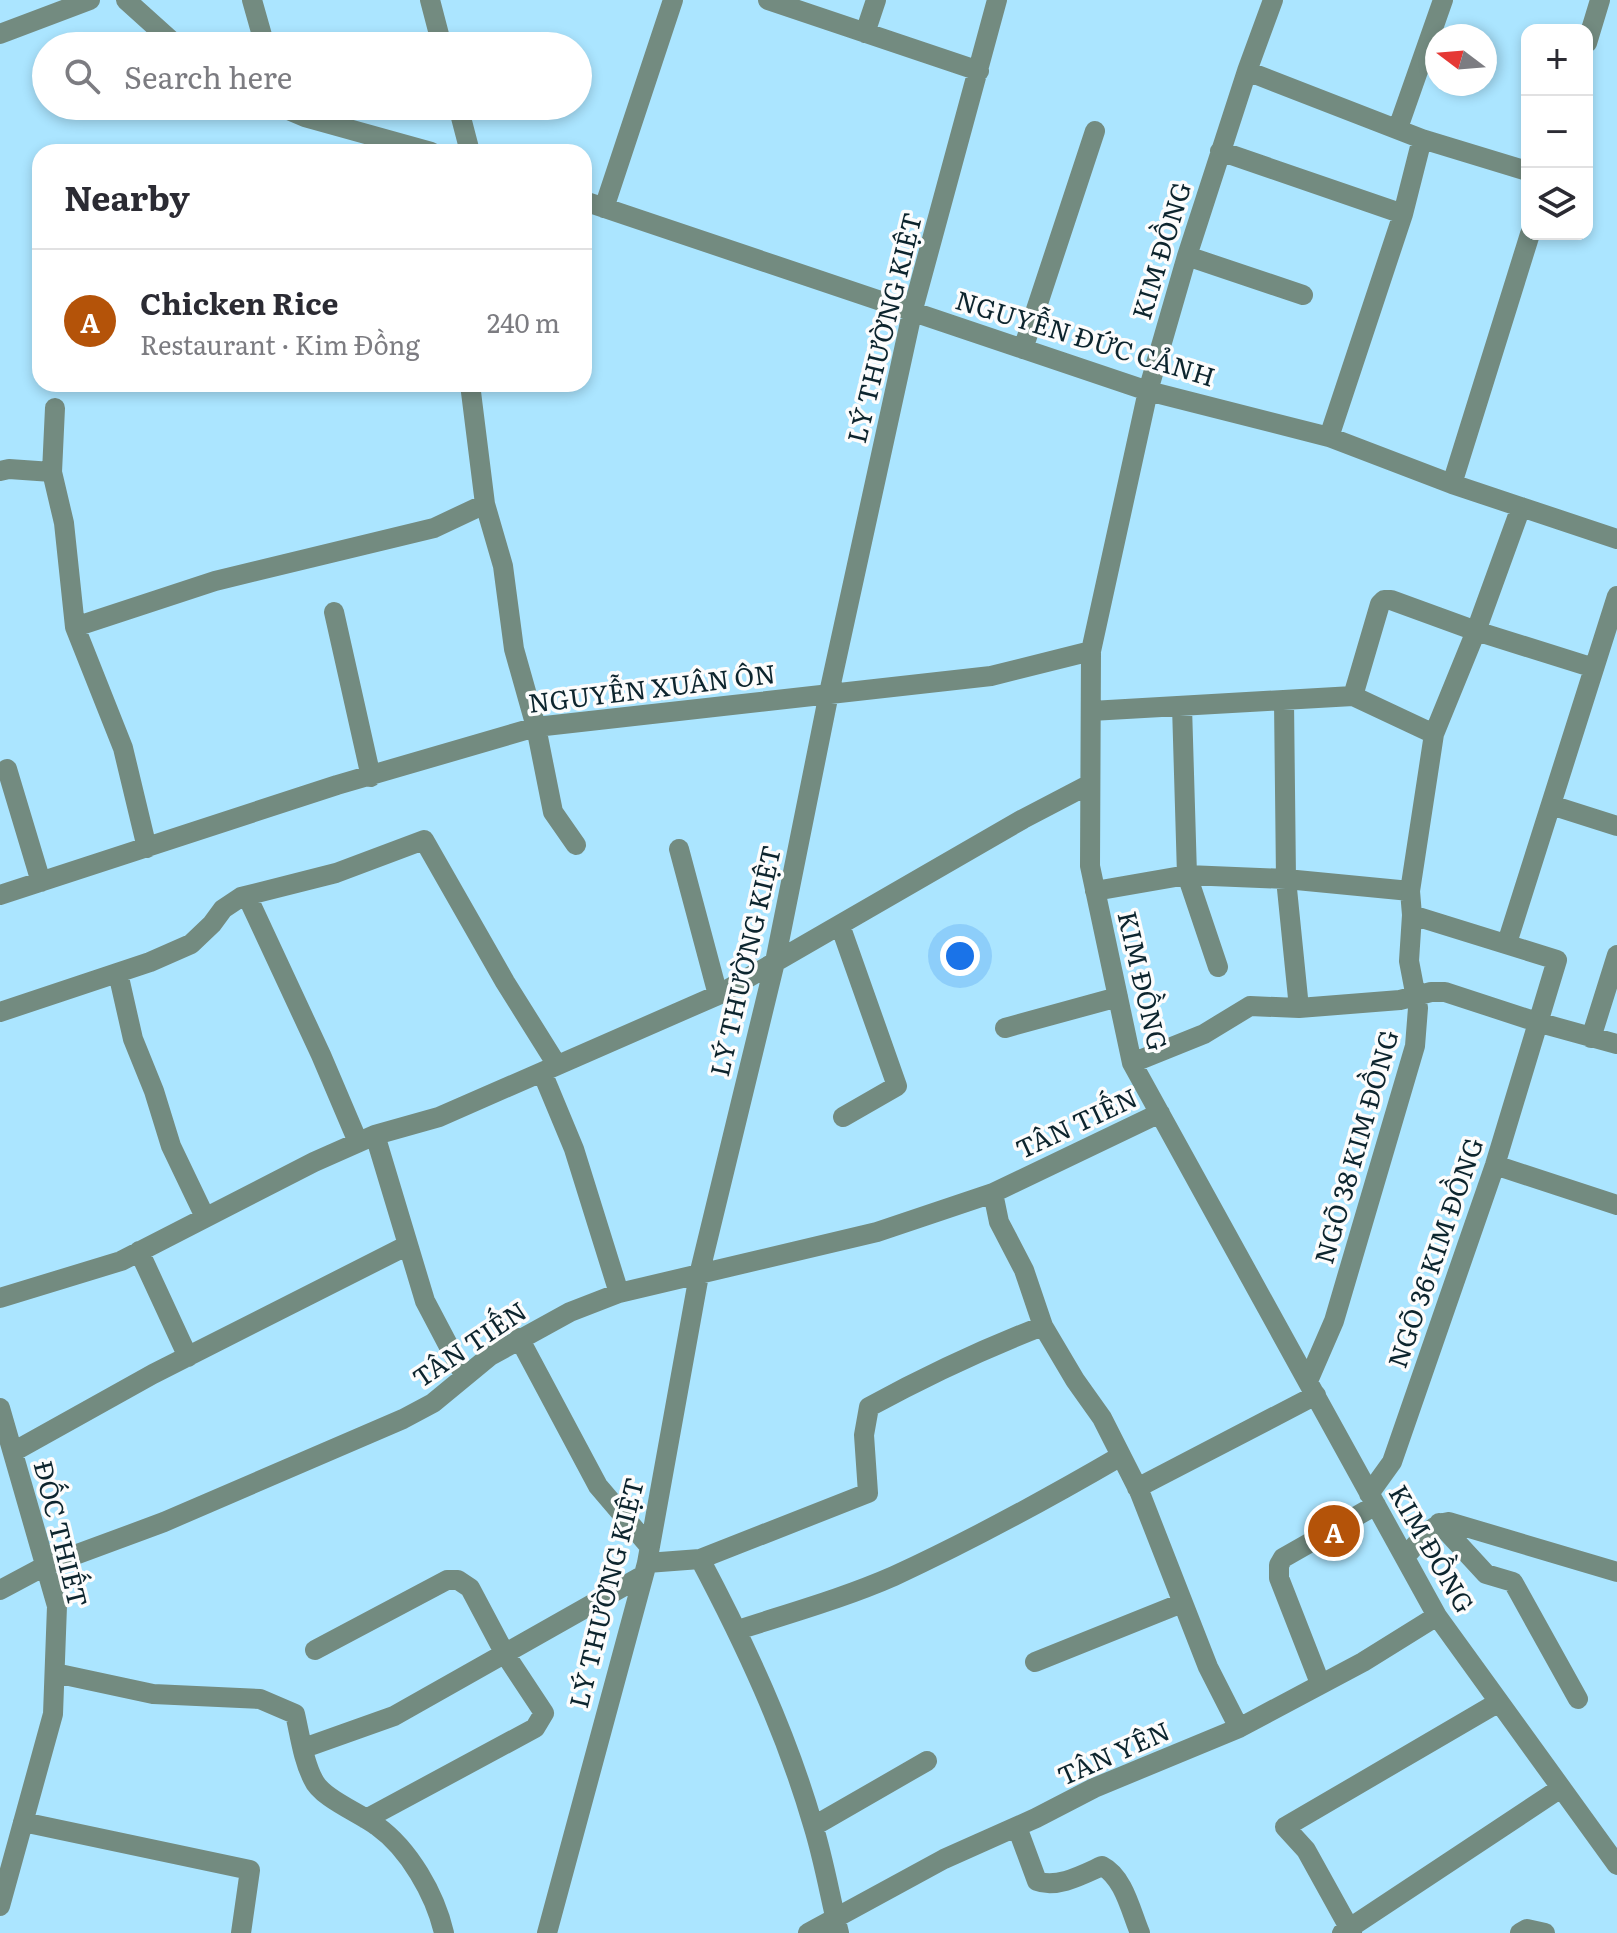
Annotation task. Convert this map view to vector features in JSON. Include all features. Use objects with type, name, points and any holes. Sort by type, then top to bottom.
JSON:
[{"type":"street","points":[[0,34],[90,0]]},
{"type":"street","points":[[126,0],[161,32]]},
{"type":"street","points":[[252,0],[261,32]]},
{"type":"street","points":[[430,0],[438,32]]},
{"type":"street","points":[[604,208],[673,0]]},
{"type":"street","points":[[768,0],[801,5],[865,33],[979,71]]},
{"type":"street","points":[[865,33],[876,0]]},
{"type":"street","name":"LÝ THƯỜNG KIỆT","points":[[547,1933],[646,1562],[699,1275],[775,962],[829,693],[912,313],[997,0]]},
{"type":"street","name":"KIM ĐỒNG","points":[[1273,0],[1220,151],[1148,391],[1091,651],[1090,866],[1132,1063],[1437,1616],[1617,1865]]},
{"type":"street","points":[[1398,128],[1443,0]]},
{"type":"street","points":[[1591,24],[1595,1]]},
{"type":"street","points":[[1247,71],[1422,139],[1521,169]]},
{"type":"street","points":[[316,120],[402,144]]},
{"type":"street","points":[[462,120],[468,144]]},
{"type":"street","points":[[1023,349],[1095,131]]},
{"type":"street","points":[[1329,437],[1403,214],[1422,139]]},
{"type":"street","points":[[1220,151],[1403,214]]},
{"type":"street","name":"NGUYỄN ĐỨC CẢNH","points":[[592,204],[1148,391],[1329,437],[1452,484],[1617,539]]},
{"type":"street","points":[[1452,484],[1528,240]]},
{"type":"street","points":[[1187,256],[1303,295]]},
{"type":"street","points":[[471,392],[485,504],[503,566],[514,649],[536,727],[553,812],[576,845]]},
{"type":"street","points":[[55,408],[52,472],[64,523],[75,627],[123,748],[147,848]]},
{"type":"street","points":[[0,471],[52,472]]},
{"type":"street","points":[[75,627],[215,581],[434,528],[485,504]]},
{"type":"street","name":"NGÕ 38 KIM ĐỒNG","points":[[1312,1388],[1415,1046],[1417,995],[1409,961],[1410,891],[1434,734],[1521,507]]},
{"type":"street","points":[[1412,915],[1507,943],[1617,596]]},
{"type":"street","points":[[1353,696],[1380,604],[1384,600],[1594,668]]},
{"type":"street","points":[[334,612],[371,777]]},
{"type":"street","name":"NGUYỄN XUÂN ÔN","points":[[0,895],[337,785],[536,727],[991,676],[1091,651]]},
{"type":"street","points":[[1091,711],[1353,696],[1434,734]]},
{"type":"street","points":[[1284,701],[1286,879],[1299,1008]]},
{"type":"street","points":[[1182,706],[1187,875],[1218,967]]},
{"type":"street","points":[[7,769],[41,882]]},
{"type":"street","points":[[0,1298],[121,1261],[366,1138],[439,1117],[718,995],[1023,819],[1090,784]]},
{"type":"street","points":[[1551,805],[1617,826]]},
{"type":"street","points":[[0,1012],[118,973],[191,944],[223,909],[247,896],[336,873],[424,840],[505,982],[550,1069],[619,1293]]},
{"type":"street","points":[[679,849],[718,995]]},
{"type":"street","points":[[1095,891],[1187,875],[1286,879],[1410,891]]},
{"type":"street","points":[[247,896],[321,1055],[366,1138],[408,1245],[425,1301],[465,1377]]},
{"type":"street","points":[[840,925],[897,1086],[843,1117]]},
{"type":"street","name":"NGÕ 36 KIM ĐỒNG","points":[[1373,1500],[1392,1462],[1495,1165],[1557,960],[1507,943]]},
{"type":"street","points":[[1591,1038],[1617,955]]},
{"type":"street","points":[[118,973],[133,1039],[171,1146],[205,1217]]},
{"type":"street","points":[[1132,1063],[1204,1034],[1250,1006],[1299,1008],[1400,1000],[1445,992],[1617,1044]]},
{"type":"street","points":[[1005,1028],[1118,997]]},
{"type":"street","name":"TÂN TIẾN","points":[[0,1590],[45,1566],[164,1522],[359,1439],[433,1403],[490,1356],[570,1312],[619,1293],[877,1232],[993,1193],[1160,1113]]},
{"type":"street","points":[[1495,1165],[1617,1205]]},
{"type":"street","points":[[993,1193],[999,1222],[1024,1270],[1043,1326],[1102,1418],[1137,1488],[1208,1667],[1239,1728]]},
{"type":"street","points":[[13,1452],[188,1357],[408,1245]]},
{"type":"street","points":[[139,1251],[188,1357]]},
{"type":"street","points":[[304,1748],[394,1716],[505,1654],[646,1562],[700,1559],[868,1493],[864,1435],[869,1407],[926,1376],[1043,1326]]},
{"type":"street","points":[[519,1338],[598,1486],[646,1562]]},
{"type":"street","points":[[1137,1488],[1312,1388]]},
{"type":"street","name":"ĐỐC THIẾT","points":[[0,1408],[57,1606],[53,1714],[0,1906]]},
{"type":"street","points":[[738,1630],[892,1577],[1044,1501],[1121,1456]]},
{"type":"street","points":[[1320,1683],[1279,1578],[1279,1565],[1283,1558],[1373,1500]]},
{"type":"street","points":[[1405,1557],[1439,1523],[1462,1524],[1617,1572]]},
{"type":"street","points":[[1439,1523],[1486,1574],[1513,1582],[1578,1699]]},
{"type":"street","points":[[700,1559],[738,1630],[784,1738],[814,1826],[837,1926]]},
{"type":"street","points":[[315,1650],[453,1579],[470,1588],[505,1654],[543,1709],[540,1724],[366,1819]]},
{"type":"street","points":[[1035,1662],[1182,1603]]},
{"type":"street","name":"TÂN YÊN","points":[[808,1933],[837,1926],[944,1859],[1094,1788],[1239,1728],[1363,1662],[1437,1616]]},
{"type":"street","points":[[55,1673],[153,1694],[260,1699],[295,1714],[313,1782],[380,1828],[412,1861],[440,1916],[444,1933]]},
{"type":"street","points":[[1499,1702],[1285,1827],[1306,1850],[1347,1932],[1561,1788]]},
{"type":"street","points":[[814,1826],[927,1761]]},
{"type":"street","points":[[23,1822],[250,1870],[241,1933]]},
{"type":"street","points":[[1017,1827],[1037,1881],[1058,1882],[1102,1866],[1107,1868],[1119,1883],[1140,1933]]},
{"type":"street","points":[[1520,1933],[1527,1929],[1545,1933]]},
{"type":"place","name":"Chicken Rice","points":[[1334,1531]]}]
